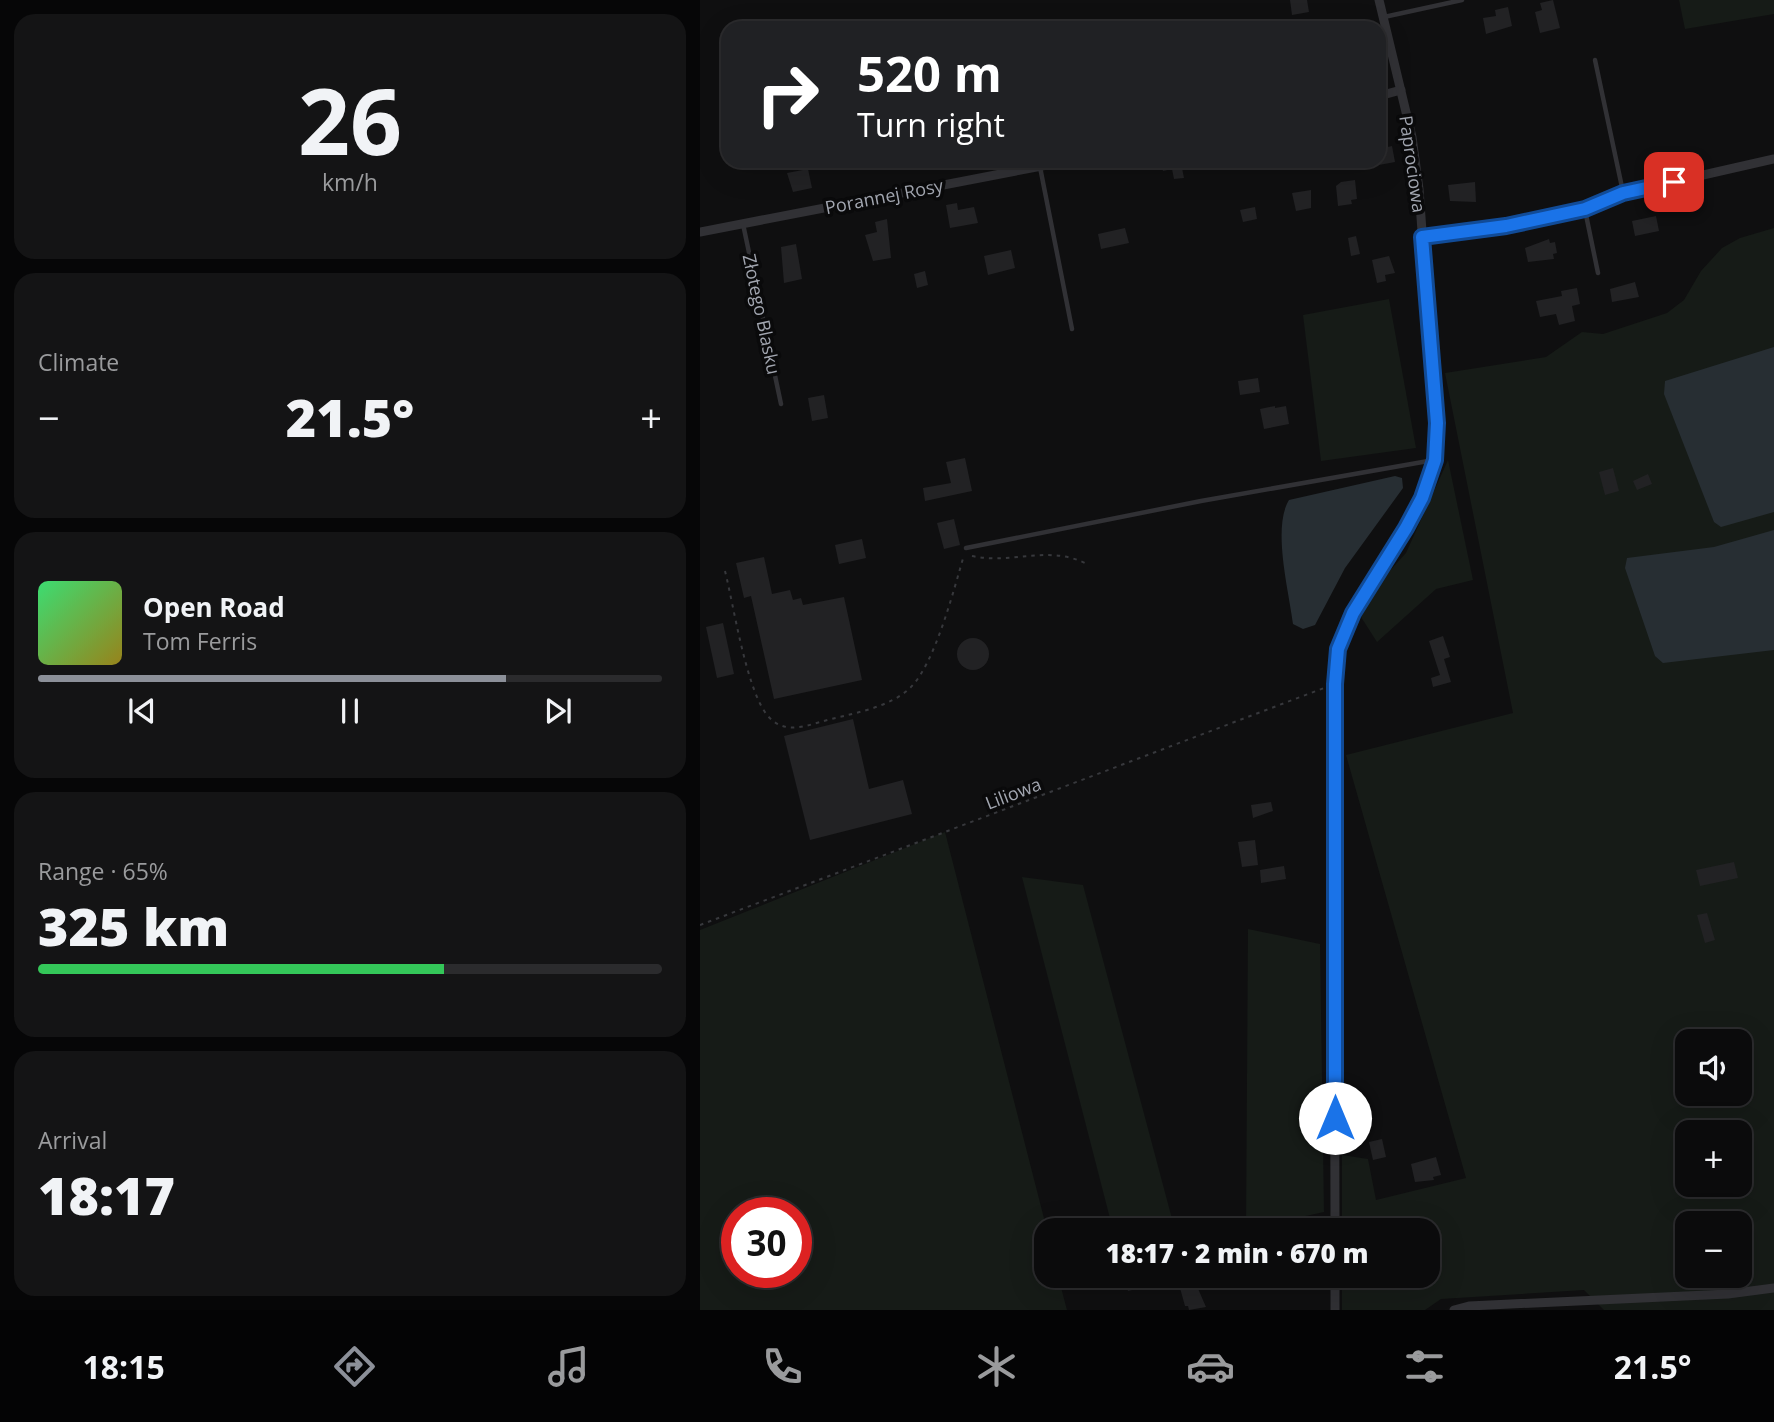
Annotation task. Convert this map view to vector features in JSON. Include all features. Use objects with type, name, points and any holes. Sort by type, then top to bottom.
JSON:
[{"type":"street","name":"Paprociowa","points":[[1379,0],[1384,21]]},
{"type":"street","name":"Paprociowa","points":[[1335,1218],[1335,684],[1338,649],[1353,613],[1417,508],[1435,460],[1437,423],[1412,136],[1386,30]]},
{"type":"street","points":[[1386,94],[1401,90]]},
{"type":"street","points":[[1422,237],[1506,226],[1585,209],[1623,193],[1774,159]]},
{"type":"street","name":"Porannej Rosy","points":[[700,232],[1030,168]]},
{"type":"street","points":[[1335,1288],[1335,1310]]},
{"type":"street","points":[[1454,1310],[1469,1306],[1536,1306],[1728,1294],[1774,1288]]},
{"type":"lane","points":[[1383,18],[1462,0]]},
{"type":"lane","points":[[1595,60],[1623,193]]},
{"type":"lane","points":[[1040,168],[1072,329]]},
{"type":"lane","points":[[1585,209],[1598,273]]},
{"type":"lane","name":"Złotego Blasku","points":[[743,224],[781,404]]},
{"type":"lane","points":[[966,548],[1201,501],[1435,460]]},
{"type":"path","points":[[725,571],[750,678],[758,700],[767,715],[779,726],[796,729],[890,701],[909,689],[922,673],[934,646],[966,548]]},
{"type":"path","points":[[964,555],[992,560],[1063,553],[1087,564]]},
{"type":"path","name":"Liliowa","points":[[700,925],[1335,684]]},
{"type":"shaded area","points":[[1679,0],[1774,0],[1774,14],[1685,29]]},
{"type":"shaded area","points":[[1774,228],[1774,1310],[1604,1310],[1584,1290],[1441,1299],[1425,1310],[1342,1310],[1342,1288],[1440,1288],[1440,1218],[1342,1218],[1342,1155],[1368,1159],[1376,1200],[1466,1178],[1346,755],[1513,713],[1445,373],[1546,357],[1582,332],[1603,334],[1667,313],[1684,300],[1701,271],[1722,248],[1740,238]]},
{"type":"shaded area","points":[[1389,299],[1416,448],[1321,461],[1303,315]]},
{"type":"shaded area","points":[[1774,347],[1774,512],[1721,527],[1714,522],[1664,394],[1665,381]]},
{"type":"shaded area","points":[[1448,460],[1473,580],[1436,589],[1377,642],[1361,617],[1384,577],[1406,553]]},
{"type":"shaded area","points":[[1395,476],[1402,478],[1403,488],[1345,568],[1315,625],[1303,629],[1293,624],[1282,543],[1284,512],[1289,500]]},
{"type":"shaded area","points":[[1774,530],[1774,650],[1663,663],[1655,656],[1625,568],[1627,558],[1714,547]]},
{"type":"shaded area","points":[[945,832],[1044,1218],[1034,1218],[1034,1288],[1061,1288],[1067,1310],[700,1310],[700,930]]},
{"type":"shaded area","points":[[1022,877],[1083,885],[1172,1218],[1110,1218]]},
{"type":"shaded area","points":[[1248,929],[1320,944],[1324,1212],[1296,1218],[1246,1218]]},
{"type":"building","points":[[1290,0],[1307,0],[1309,12],[1292,15]]},
{"type":"building","points":[[1553,0],[1560,28],[1540,33],[1535,12],[1542,10],[1540,3]]},
{"type":"building","points":[[1508,7],[1512,26],[1486,34],[1483,18],[1496,16],[1495,10]]},
{"type":"building","points":[[1392,146],[1395,162],[1386,164],[1386,147]]},
{"type":"building","points":[[1162,168],[1182,168],[1184,178],[1174,179],[1172,169],[1163,171]]},
{"type":"building","points":[[808,169],[812,188],[793,192],[787,173]]},
{"type":"building","points":[[1355,180],[1357,199],[1351,200],[1352,204],[1338,206],[1336,186],[1341,182]]},
{"type":"building","points":[[1475,182],[1476,202],[1450,201],[1448,185]]},
{"type":"building","points":[[1311,190],[1311,208],[1296,211],[1292,193]]},
{"type":"building","points":[[957,203],[958,210],[974,207],[978,223],[950,228],[946,205]]},
{"type":"building","points":[[1255,207],[1257,219],[1243,222],[1240,210]]},
{"type":"building","points":[[1656,216],[1659,231],[1635,236],[1632,221]]},
{"type":"building","points":[[887,219],[891,258],[873,261],[865,235],[877,232],[875,222]]},
{"type":"building","points":[[1125,228],[1129,243],[1101,249],[1098,234]]},
{"type":"building","points":[[1356,236],[1360,254],[1351,256],[1348,238]]},
{"type":"building","points":[[1549,239],[1550,243],[1555,242],[1557,253],[1553,254],[1554,259],[1528,262],[1525,248]]},
{"type":"building","points":[[796,244],[802,279],[784,283],[781,247]]},
{"type":"building","points":[[1011,250],[1015,268],[988,275],[984,256]]},
{"type":"building","points":[[1389,256],[1395,273],[1385,275],[1386,281],[1377,283],[1372,260]]},
{"type":"building","points":[[925,271],[928,285],[917,288],[914,274]]},
{"type":"building","points":[[1635,282],[1639,297],[1612,302],[1610,289]]},
{"type":"building","points":[[1577,288],[1580,304],[1572,306],[1575,321],[1559,325],[1556,314],[1540,317],[1536,301],[1562,296],[1561,291]]},
{"type":"building","points":[[1258,378],[1260,392],[1240,395],[1238,381]]},
{"type":"building","points":[[824,395],[828,418],[812,421],[808,398]]},
{"type":"building","points":[[1286,406],[1289,424],[1264,429],[1260,409]]},
{"type":"building","points":[[965,458],[972,491],[925,501],[923,488],[951,483],[946,462]]},
{"type":"building","points":[[1613,468],[1619,491],[1605,495],[1599,472]]},
{"type":"building","points":[[1648,474],[1652,484],[1637,490],[1633,481]]},
{"type":"building","points":[[954,519],[960,545],[944,549],[937,523]]},
{"type":"building","points":[[862,539],[866,558],[839,564],[835,545]]},
{"type":"building","points":[[764,557],[772,594],[790,590],[793,600],[801,598],[803,605],[844,597],[862,680],[774,699],[751,596],[744,598],[736,563]]},
{"type":"building","points":[[723,623],[734,674],[717,678],[706,627]]},
{"type":"building","points":[[1443,636],[1450,657],[1444,659],[1451,682],[1433,687],[1431,678],[1440,675],[1429,641]]},
{"type":"building","points":[[973,638],[984,643],[989,654],[984,665],[973,670],[962,665],[957,654],[962,643]]},
{"type":"building","points":[[853,719],[869,789],[903,780],[912,814],[810,840],[784,736]]},
{"type":"building","points":[[1271,802],[1273,811],[1253,818],[1251,805]]},
{"type":"building","points":[[1255,840],[1258,865],[1242,867],[1238,842]]},
{"type":"building","points":[[1734,862],[1738,878],[1700,886],[1696,870]]},
{"type":"building","points":[[1284,866],[1286,879],[1261,883],[1260,870]]},
{"type":"building","points":[[1707,913],[1715,940],[1705,943],[1697,915]]},
{"type":"building","points":[[1382,1139],[1386,1157],[1373,1160],[1369,1142]]},
{"type":"building","points":[[1436,1157],[1441,1175],[1433,1177],[1434,1180],[1415,1182],[1411,1164]]},
{"type":"building","points":[[1180,1288],[1198,1288],[1206,1307],[1189,1310],[1188,1306],[1185,1306]]},
{"type":"route","points":[[1335,1118],[1335,684],[1338,649],[1353,613],[1422,498],[1435,460],[1437,423],[1422,237],[1506,226],[1585,209],[1623,193],[1674,182]]}]
